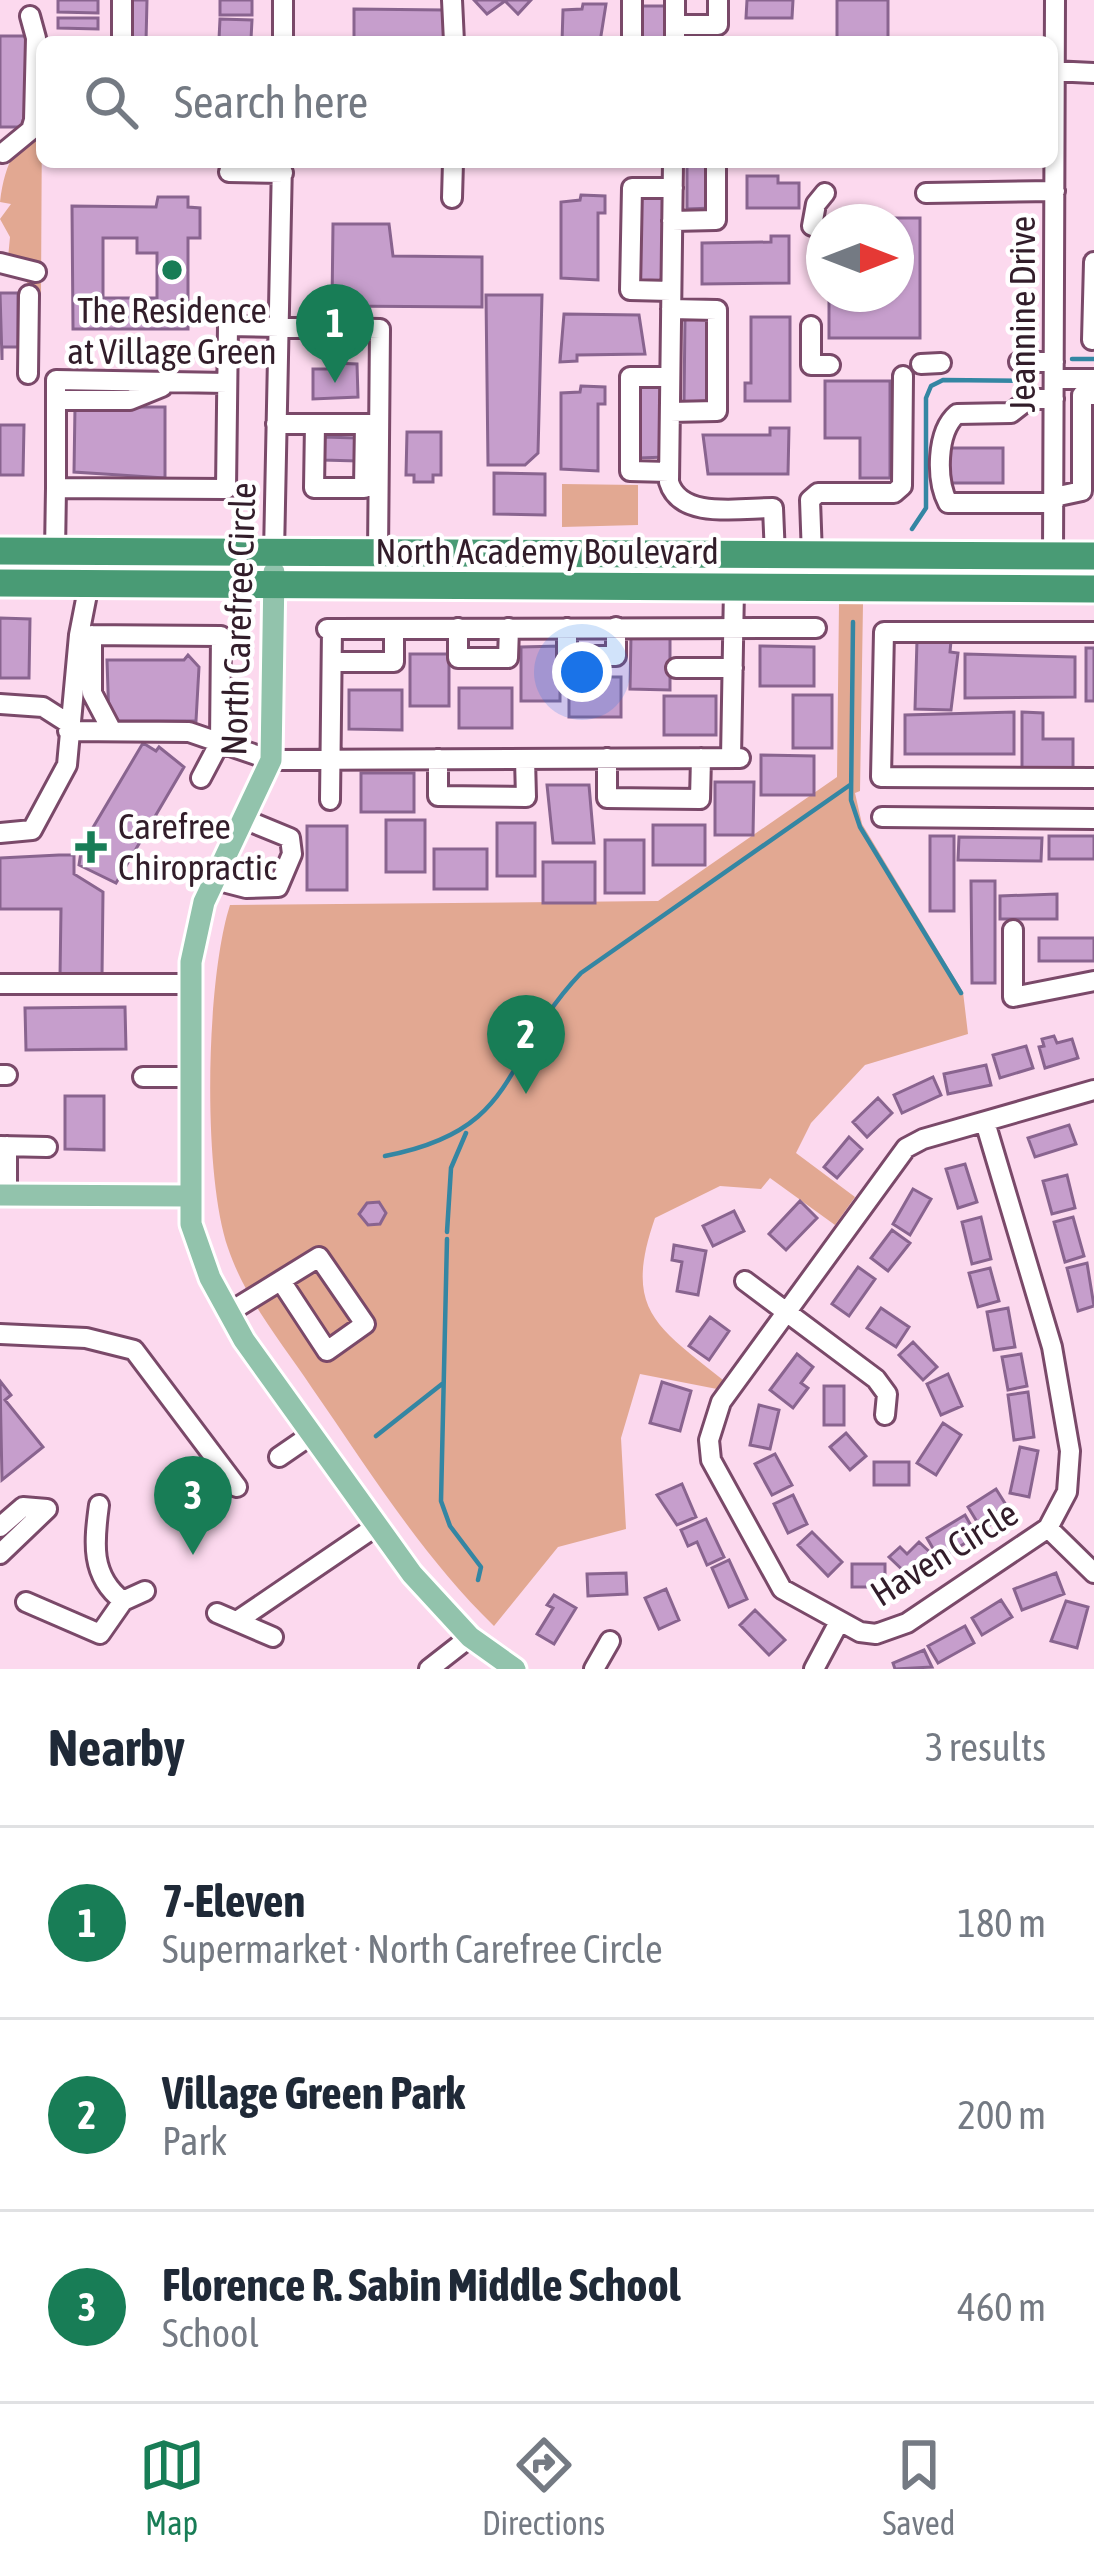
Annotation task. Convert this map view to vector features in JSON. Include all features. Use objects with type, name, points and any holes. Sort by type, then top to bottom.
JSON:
[{"type":"highway","name":"North Academy Boulevard","points":[[0,551],[1094,556]]},
{"type":"highway","name":"North Academy Boulevard","points":[[0,583],[1094,589]]},
{"type":"main road","name":"North Carefree Circle","points":[[274,553],[271,760],[199,918],[189,984],[188,1196],[203,1259],[228,1313],[311,1435],[426,1592],[470,1637],[515,1669]]},
{"type":"main road","points":[[3,1195],[188,1196]]},
{"type":"street","points":[[122,0],[122,36]]},
{"type":"street","points":[[283,0],[283,36]]},
{"type":"street","points":[[452,0],[454,36]]},
{"type":"street","points":[[632,0],[632,36]]},
{"type":"street","points":[[675,0],[675,33],[718,25],[718,0]]},
{"type":"street","name":"Jeannine Drive","points":[[1054,36],[1055,0]]},
{"type":"street","points":[[3,153],[31,130],[34,120],[35,38],[30,16]]},
{"type":"street","points":[[1058,70],[1094,73]]},
{"type":"street","points":[[229,172],[272,168]]},
{"type":"street","name":"North Carefree Circle","points":[[274,553],[283,168]]},
{"type":"street","points":[[452,198],[453,168]]},
{"type":"street","points":[[673,168],[671,492],[685,504],[773,508],[775,556]]},
{"type":"street","points":[[672,221],[716,220],[716,168]]},
{"type":"street","name":"Jeannine Drive","points":[[1053,556],[1055,168]]},
{"type":"street","points":[[670,412],[717,411],[717,310],[630,290],[632,188],[673,188]]},
{"type":"street","points":[[926,193],[1055,191]]},
{"type":"street","points":[[816,204],[825,193]]},
{"type":"street","points":[[1054,340],[1093,340],[1094,262]]},
{"type":"street","points":[[0,263],[35,272]]},
{"type":"street","points":[[28,374],[29,295]]},
{"type":"street","points":[[56,488],[226,489],[228,326],[380,329],[372,424],[378,554]]},
{"type":"street","points":[[811,326],[811,364],[830,365]]},
{"type":"street","points":[[1018,362],[1054,380],[1094,379]]},
{"type":"street","points":[[812,556],[810,500],[818,494],[894,493],[902,486],[903,376]]},
{"type":"street","points":[[669,472],[630,471],[630,377],[670,377]]},
{"type":"street","points":[[55,552],[56,380],[227,383]]},
{"type":"street","points":[[1054,380],[1011,413],[957,414],[942,440],[942,492],[948,503],[1054,500],[1082,491],[1082,395],[1094,395]]},
{"type":"street","points":[[276,424],[372,424]]},
{"type":"street","points":[[315,424],[314,488],[372,488]]},
{"type":"street","points":[[0,833],[32,830],[64,777],[89,584]]},
{"type":"street","points":[[0,704],[41,706],[68,727],[179,731],[271,760],[736,758],[734,588]]},
{"type":"street","points":[[332,662],[394,662],[394,628]]},
{"type":"street","points":[[458,628],[458,658],[508,658],[509,628]]},
{"type":"street","points":[[567,628],[567,656],[616,656],[616,628]]},
{"type":"street","points":[[330,800],[330,629],[816,628]]},
{"type":"street","points":[[1094,632],[884,632],[881,777],[1094,778]]},
{"type":"street","points":[[86,635],[92,693],[112,731]]},
{"type":"street","points":[[86,635],[221,635],[220,742],[201,778]]},
{"type":"street","points":[[676,668],[733,668]]},
{"type":"street","points":[[41,682],[41,706]]},
{"type":"street","points":[[607,758],[607,798],[700,799],[701,758]]},
{"type":"street","points":[[438,759],[438,796],[526,796],[525,759]]},
{"type":"street","points":[[882,817],[1094,819]]},
{"type":"street","points":[[214,880],[246,888],[278,886],[285,874],[292,854],[290,838],[246,820]]},
{"type":"street","points":[[1013,930],[1013,997],[1094,982]]},
{"type":"street","points":[[0,984],[189,984]]},
{"type":"street","points":[[143,1076],[187,1077]]},
{"type":"street","name":"Haven Circle","points":[[985,1122],[1052,1347],[1070,1451],[1067,1492],[1048,1528],[907,1623],[876,1634],[838,1624],[782,1589],[711,1460],[712,1422],[721,1402],[907,1148],[985,1122],[1094,1090]]},
{"type":"street","points":[[3,1195],[4,1146],[46,1147]]},
{"type":"street","points":[[228,1313],[320,1257],[365,1324],[327,1351],[281,1281]]},
{"type":"street","points":[[745,1281],[876,1379],[886,1394],[885,1415]]},
{"type":"street","points":[[0,1334],[86,1338],[134,1350],[237,1487]]},
{"type":"street","points":[[279,1457],[311,1435]]},
{"type":"street","points":[[99,1505],[95,1560],[105,1585],[123,1601]]},
{"type":"street","points":[[0,1527],[23,1507],[47,1509],[0,1554]]},
{"type":"street","points":[[237,1621],[377,1525]]},
{"type":"street","points":[[1048,1528],[1094,1573]]},
{"type":"street","points":[[26,1602],[100,1634],[123,1601],[145,1591]]},
{"type":"street","points":[[218,1613],[273,1637]]},
{"type":"street","points":[[814,1669],[838,1624]]},
{"type":"street","points":[[429,1669],[470,1637]]},
{"type":"street","points":[[594,1669],[610,1641]]},
{"type":"shaded area","points":[[36,120],[36,168],[42,168],[41,294],[35,294],[26,281],[29,275],[8,258],[10,237],[0,219],[11,204],[0,202],[2,187],[19,144]]},
{"type":"shaded area","points":[[562,484],[638,485],[638,525],[562,527]]},
{"type":"shaded area","points":[[839,603],[863,604],[860,791],[855,793],[862,824],[963,992],[968,1034],[865,1065],[811,1123],[796,1153],[855,1197],[835,1225],[770,1178],[761,1189],[720,1186],[655,1218],[643,1275],[652,1313],[680,1345],[723,1380],[717,1389],[640,1374],[621,1438],[626,1529],[558,1547],[494,1626],[443,1571],[376,1481],[265,1320],[228,1248],[214,1173],[210,1076],[216,980],[230,905],[658,901],[837,777]]},
{"type":"building","points":[[58,0],[98,0],[98,13],[58,12]]},
{"type":"building","points":[[130,0],[147,0],[146,36],[130,36]]},
{"type":"building","points":[[220,0],[252,0],[252,15],[220,15]]},
{"type":"building","points":[[474,0],[531,0],[518,14],[505,1],[487,14]]},
{"type":"building","points":[[747,0],[793,0],[792,18],[746,18]]},
{"type":"building","points":[[837,0],[888,0],[888,36],[837,36]]},
{"type":"building","points":[[583,4],[606,4],[601,36],[562,36],[563,10],[582,9]]},
{"type":"building","points":[[641,6],[668,6],[667,36],[640,36]]},
{"type":"building","points":[[354,9],[444,10],[444,36],[354,36]]},
{"type":"building","points":[[58,18],[98,18],[98,29],[58,28]]},
{"type":"building","points":[[220,19],[252,20],[251,36],[219,36]]},
{"type":"building","points":[[0,36],[26,36],[26,127],[0,127]]},
{"type":"building","points":[[687,168],[714,168],[713,208],[687,209]]},
{"type":"building","points":[[747,176],[778,176],[778,183],[799,183],[799,208],[747,208]]},
{"type":"building","points":[[581,195],[605,196],[605,213],[598,213],[598,280],[561,278],[561,202],[580,200]]},
{"type":"building","name":"The Residence at Village Green","points":[[158,197],[188,197],[188,207],[200,208],[200,238],[188,238],[188,329],[73,329],[72,206],[156,207]],"holes":[[[103,238],[137,238],[137,253],[157,253],[157,298],[103,298]]]},
{"type":"building","points":[[639,198],[666,198],[666,281],[638,282]]},
{"type":"building","points":[[914,218],[920,218],[920,338],[829,338],[829,312],[914,312]]},
{"type":"building","points":[[333,224],[389,224],[393,256],[482,257],[482,307],[332,306]]},
{"type":"building","points":[[771,236],[789,236],[789,283],[702,284],[702,243],[771,242]]},
{"type":"building","points":[[0,293],[18,293],[18,347],[2,347],[2,360]]},
{"type":"building","points":[[486,295],[542,295],[538,453],[525,465],[488,465]]},
{"type":"building","points":[[564,314],[639,315],[645,354],[577,355],[577,361],[560,362]]},
{"type":"building","points":[[751,317],[790,317],[790,401],[745,401],[745,383],[751,383]]},
{"type":"building","points":[[685,318],[712,318],[711,401],[684,402]]},
{"type":"building","points":[[332,363],[357,364],[358,397],[313,399],[313,369],[332,369]]},
{"type":"building","points":[[825,381],[890,381],[890,478],[860,478],[860,438],[825,438]]},
{"type":"building","points":[[581,386],[605,387],[605,404],[598,404],[598,471],[561,469],[561,393],[580,392]]},
{"type":"building","points":[[639,387],[666,387],[666,457],[639,458]]},
{"type":"building","points":[[82,389],[100,389],[100,407],[165,407],[165,478],[74,472],[75,407],[82,407]]},
{"type":"building","points":[[0,425],[24,425],[23,475],[0,475]]},
{"type":"building","points":[[770,428],[789,428],[788,474],[708,474],[703,435],[770,435]]},
{"type":"building","points":[[407,432],[441,432],[441,475],[433,475],[433,482],[414,482],[414,475],[406,475]]},
{"type":"building","points":[[323,437],[357,438],[357,461],[323,460]]},
{"type":"building","points":[[949,448],[1003,448],[1003,483],[949,483]]},
{"type":"building","points":[[494,473],[545,474],[545,515],[494,514]]},
{"type":"building","points":[[0,618],[30,619],[29,678],[0,678]]},
{"type":"building","points":[[631,636],[670,637],[670,690],[630,689]]},
{"type":"building","points":[[917,640],[951,641],[950,652],[958,653],[951,710],[915,709]]},
{"type":"building","points":[[560,646],[560,701],[521,701],[521,647]]},
{"type":"building","points":[[760,646],[814,647],[814,686],[760,686]]},
{"type":"building","points":[[1086,648],[1094,648],[1094,701],[1086,701]]},
{"type":"building","points":[[410,654],[449,654],[449,706],[410,706]]},
{"type":"building","points":[[965,654],[1075,657],[1075,697],[965,698]]},
{"type":"building","points":[[188,655],[199,667],[196,721],[109,721],[107,660],[184,660]]},
{"type":"building","points":[[569,677],[621,677],[621,717],[569,717]]},
{"type":"building","points":[[459,688],[512,688],[512,728],[459,728]]},
{"type":"building","points":[[349,690],[402,690],[402,730],[349,729]]},
{"type":"building","points":[[793,695],[832,695],[832,748],[793,748]]},
{"type":"building","points":[[664,696],[716,696],[716,735],[664,735]]},
{"type":"building","points":[[1014,712],[1014,754],[905,754],[905,715]]},
{"type":"building","points":[[1022,712],[1043,713],[1043,739],[1073,739],[1073,768],[1022,768]]},
{"type":"building","points":[[143,743],[156,751],[159,747],[184,767],[116,883],[79,865],[82,846]]},
{"type":"building","points":[[761,755],[814,756],[814,795],[761,795]]},
{"type":"building","points":[[361,773],[414,773],[414,812],[361,812]]},
{"type":"building","points":[[715,782],[754,782],[753,835],[715,835]]},
{"type":"building","points":[[547,785],[589,785],[594,843],[553,843]]},
{"type":"building","points":[[386,820],[425,820],[425,872],[386,872]]},
{"type":"building","points":[[497,823],[535,823],[535,876],[497,876]]},
{"type":"building","points":[[653,825],[705,825],[705,865],[653,865]]},
{"type":"building","points":[[307,826],[347,826],[347,890],[307,890]]},
{"type":"building","points":[[930,836],[954,836],[954,911],[930,911]]},
{"type":"building","points":[[1049,836],[1094,836],[1094,859],[1049,859]]},
{"type":"building","points":[[959,837],[1042,838],[1041,861],[958,860]]},
{"type":"building","points":[[605,840],[644,840],[644,893],[605,893]]},
{"type":"building","points":[[434,849],[487,849],[487,889],[434,889]]},
{"type":"building","points":[[74,855],[74,874],[103,892],[102,977],[60,977],[61,909],[0,909],[0,858]]},
{"type":"building","points":[[543,862],[595,862],[595,903],[543,903]]},
{"type":"building","points":[[971,881],[995,881],[995,983],[972,983]]},
{"type":"building","points":[[1057,894],[1057,919],[1000,919],[1000,896]]},
{"type":"building","points":[[1039,938],[1094,938],[1094,961],[1039,961]]},
{"type":"building","points":[[125,1007],[126,1049],[26,1050],[25,1008]]},
{"type":"building","points":[[1054,1036],[1057,1043],[1072,1039],[1078,1058],[1045,1068],[1039,1047],[1044,1046],[1042,1039]]},
{"type":"building","points":[[1026,1046],[1033,1068],[1000,1078],[993,1055]]},
{"type":"building","points":[[986,1065],[991,1085],[948,1094],[944,1074]]},
{"type":"building","points":[[933,1077],[941,1095],[902,1113],[894,1095]]},
{"type":"building","points":[[65,1096],[104,1096],[104,1150],[65,1149]]},
{"type":"building","points":[[878,1098],[892,1113],[867,1137],[853,1122]]},
{"type":"building","points":[[1069,1125],[1076,1144],[1035,1157],[1028,1138]]},
{"type":"building","points":[[849,1137],[862,1149],[837,1178],[824,1167]]},
{"type":"building","points":[[965,1164],[977,1202],[958,1208],[946,1169]]},
{"type":"building","points":[[1067,1175],[1075,1208],[1052,1214],[1043,1181]]},
{"type":"building","points":[[913,1189],[931,1199],[910,1235],[893,1224]]},
{"type":"building","points":[[800,1201],[817,1218],[786,1250],[769,1234]]},
{"type":"building","points":[[379,1202],[386,1213],[380,1224],[368,1225],[359,1214],[367,1203]]},
{"type":"building","points":[[734,1211],[744,1231],[713,1246],[703,1226]]},
{"type":"building","points":[[981,1217],[991,1259],[972,1264],[962,1222]]},
{"type":"building","points":[[1073,1217],[1084,1256],[1065,1262],[1054,1222]]},
{"type":"building","points":[[892,1230],[910,1243],[888,1271],[871,1258]]},
{"type":"building","points":[[674,1245],[706,1251],[698,1295],[677,1291],[682,1262],[672,1260]]},
{"type":"building","points":[[1087,1263],[1094,1306],[1078,1311],[1067,1268]]},
{"type":"building","points":[[858,1267],[875,1279],[849,1316],[832,1304]]},
{"type":"building","points":[[990,1268],[999,1301],[978,1307],[969,1273]]},
{"type":"building","points":[[881,1308],[909,1327],[896,1347],[867,1328]]},
{"type":"building","points":[[1008,1308],[1015,1347],[994,1350],[987,1312]]},
{"type":"building","points":[[710,1317],[729,1331],[709,1360],[689,1346]]},
{"type":"building","points":[[913,1342],[937,1367],[923,1380],[899,1355]]},
{"type":"building","points":[[797,1354],[813,1367],[801,1383],[808,1388],[793,1408],[770,1390]]},
{"type":"building","points":[[1021,1354],[1027,1386],[1008,1390],[1002,1357]]},
{"type":"building","points":[[948,1374],[962,1406],[941,1415],[927,1384]]},
{"type":"building","points":[[0,1381],[11,1395],[5,1400],[43,1447],[2,1480]]},
{"type":"building","points":[[662,1382],[691,1391],[680,1431],[650,1423]]},
{"type":"building","points":[[824,1386],[844,1386],[844,1425],[824,1425]]},
{"type":"building","points":[[1028,1392],[1034,1437],[1014,1440],[1008,1395]]},
{"type":"building","points":[[759,1405],[779,1410],[770,1449],[750,1445]]},
{"type":"building","points":[[943,1423],[961,1435],[936,1475],[917,1463]]},
{"type":"building","points":[[846,1433],[866,1456],[850,1470],[830,1447]]},
{"type":"building","points":[[1020,1447],[1038,1451],[1029,1497],[1010,1493]]},
{"type":"building","points":[[775,1454],[792,1485],[772,1495],[755,1464]]},
{"type":"building","points":[[874,1462],[909,1462],[909,1485],[874,1485]]},
{"type":"building","points":[[682,1484],[696,1517],[677,1525],[657,1495]]},
{"type":"building","points":[[996,1489],[1006,1505],[998,1511],[1002,1517],[982,1530],[968,1507]]},
{"type":"building","points":[[793,1495],[807,1524],[788,1533],[774,1504]]},
{"type":"building","points":[[965,1515],[977,1536],[939,1559],[927,1538]]},
{"type":"building","points":[[706,1519],[724,1557],[707,1565],[697,1542],[688,1546],[681,1530]]},
{"type":"building","points":[[812,1532],[842,1562],[828,1576],[798,1545]]},
{"type":"building","points":[[919,1542],[933,1555],[911,1578],[889,1557],[900,1547],[907,1554]]},
{"type":"building","points":[[729,1560],[747,1599],[729,1607],[712,1568]]},
{"type":"building","points":[[852,1564],[885,1564],[885,1587],[852,1587]]},
{"type":"building","points":[[626,1573],[627,1594],[588,1596],[587,1574]]},
{"type":"building","points":[[1056,1573],[1064,1594],[1022,1610],[1014,1589]]},
{"type":"building","points":[[666,1589],[679,1620],[659,1629],[645,1598]]},
{"type":"building","points":[[554,1595],[576,1608],[554,1644],[537,1634],[553,1608],[547,1605]]},
{"type":"building","points":[[1001,1600],[1012,1617],[982,1635],[972,1618]]},
{"type":"building","points":[[1066,1601],[1088,1607],[1077,1648],[1051,1641]]},
{"type":"building","points":[[755,1610],[785,1640],[769,1655],[740,1625]]},
{"type":"building","points":[[965,1626],[974,1643],[938,1663],[928,1646]]},
{"type":"building","points":[[924,1650],[932,1667],[895,1669],[893,1663]]},
{"type":"waterway","points":[[1072,359],[1094,359]]},
{"type":"waterway","points":[[912,529],[926,508],[926,398],[931,386],[943,380],[1033,381]]},
{"type":"waterway","points":[[853,622],[851,800],[860,827],[961,993]]},
{"type":"waterway","points":[[385,1156],[462,1129],[504,1087],[555,1004],[581,973],[850,785]]},
{"type":"waterway","points":[[447,1232],[451,1168],[466,1133]]},
{"type":"waterway","points":[[447,1239],[441,1501],[450,1526],[481,1567],[478,1580]]},
{"type":"waterway","points":[[376,1436],[442,1384]]},
{"type":"place","name":"The Residence at Village Green","points":[[172,270]]},
{"type":"place","name":"7-Eleven","points":[[335,383]]},
{"type":"place","name":"Carefree Chiropractic","points":[[91,847]]},
{"type":"place","name":"Village Green Park","points":[[526,1094]]},
{"type":"place","name":"Florence R. Sabin Middle School","points":[[193,1555]]}]
